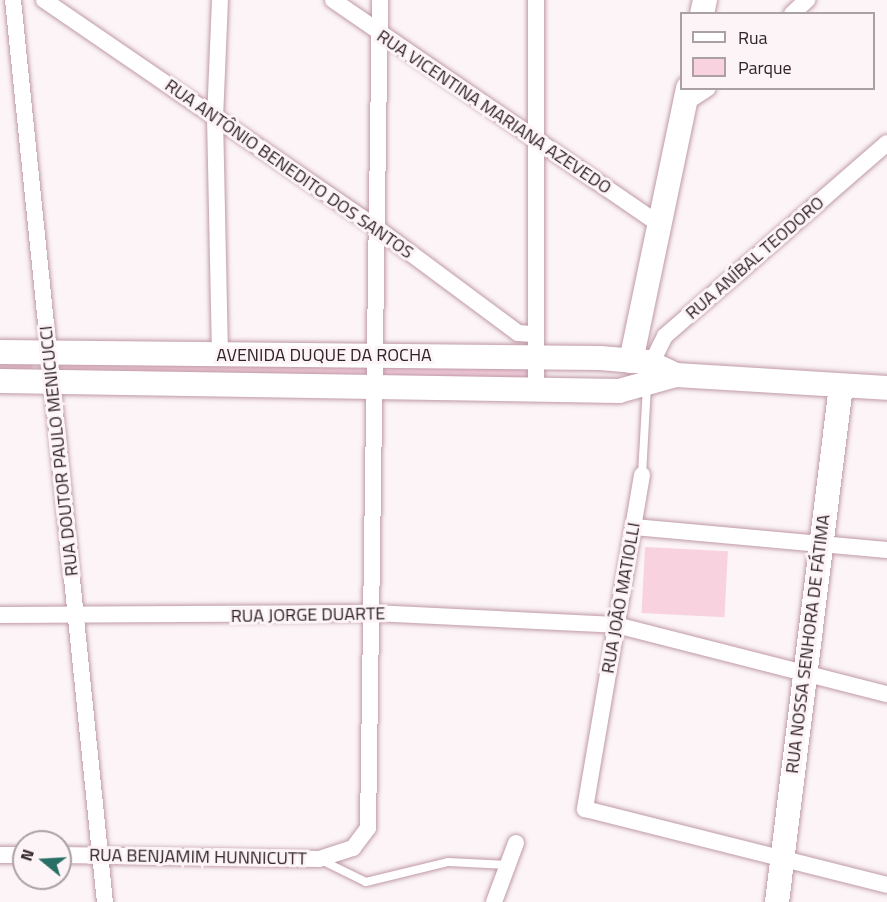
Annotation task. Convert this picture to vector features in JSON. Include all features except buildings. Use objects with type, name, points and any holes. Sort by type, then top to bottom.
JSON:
[{"type":"street","name":"RUA DOUTOR PAULO MENICUCCI","points":[[13,0],[49,353],[50,382],[105,902]]},
{"type":"street","name":"RUA ANTÔNIO BENEDITO DOS SANTOS","points":[[44,0],[378,229],[535,345]]},
{"type":"street","points":[[220,0],[215,119],[220,355]]},
{"type":"street","name":"RUA VICENTINA MARIANA AZEVEDO","points":[[333,0],[535,142],[656,222]]},
{"type":"street","points":[[319,859],[353,848],[368,828],[373,613],[380,0]]},
{"type":"street","points":[[536,0],[535,345],[537,392]]},
{"type":"street","points":[[794,12],[807,0]]},
{"type":"street","points":[[647,386],[639,361],[656,222],[687,96],[703,90]]},
{"type":"street","name":"RUA ANÍBAL TEODORO","points":[[639,361],[887,143]]},
{"type":"street","name":"AVENIDA DUQUE DA ROCHA","points":[[0,352],[220,355],[375,354],[535,345],[639,361]]},
{"type":"street","points":[[639,361],[676,375],[887,388]]},
{"type":"street","name":"AVENIDA DUQUE DA ROCHA","points":[[0,381],[375,384],[537,392],[647,386],[676,375]]},
{"type":"street","name":"RUA NOSSA SENHORA DE FÁTIMA","points":[[777,902],[819,543],[841,386]]},
{"type":"street","name":"RUA JOÃO MATIOLLI","points":[[642,475],[585,809],[783,863]]},
{"type":"street","points":[[634,527],[887,550]]},
{"type":"street","name":"RUA JORGE DUARTE","points":[[0,615],[76,618],[373,613],[616,624],[887,694]]},
{"type":"street","points":[[494,902],[516,843]]},
{"type":"street","name":"RUA BENJAMIM HUNNICUTT","points":[[72,855],[319,859]]},
{"type":"street","points":[[783,863],[887,885]]},
{"type":"lane","name":"RUA JOÃO MATIOLLI","points":[[642,475],[647,386]]},
{"type":"lane","name":"RUA BENJAMIM HUNNICUTT","points":[[319,859],[366,882],[448,862],[508,865]]},
{"type":"green space","points":[[0,356],[33,357],[32,379],[0,378]]},
{"type":"green space","points":[[57,360],[368,360],[368,376],[57,376]]},
{"type":"green space","points":[[384,361],[532,364],[532,381],[384,378]]},
{"type":"green space","points":[[645,547],[728,551],[724,617],[642,613]]}]
